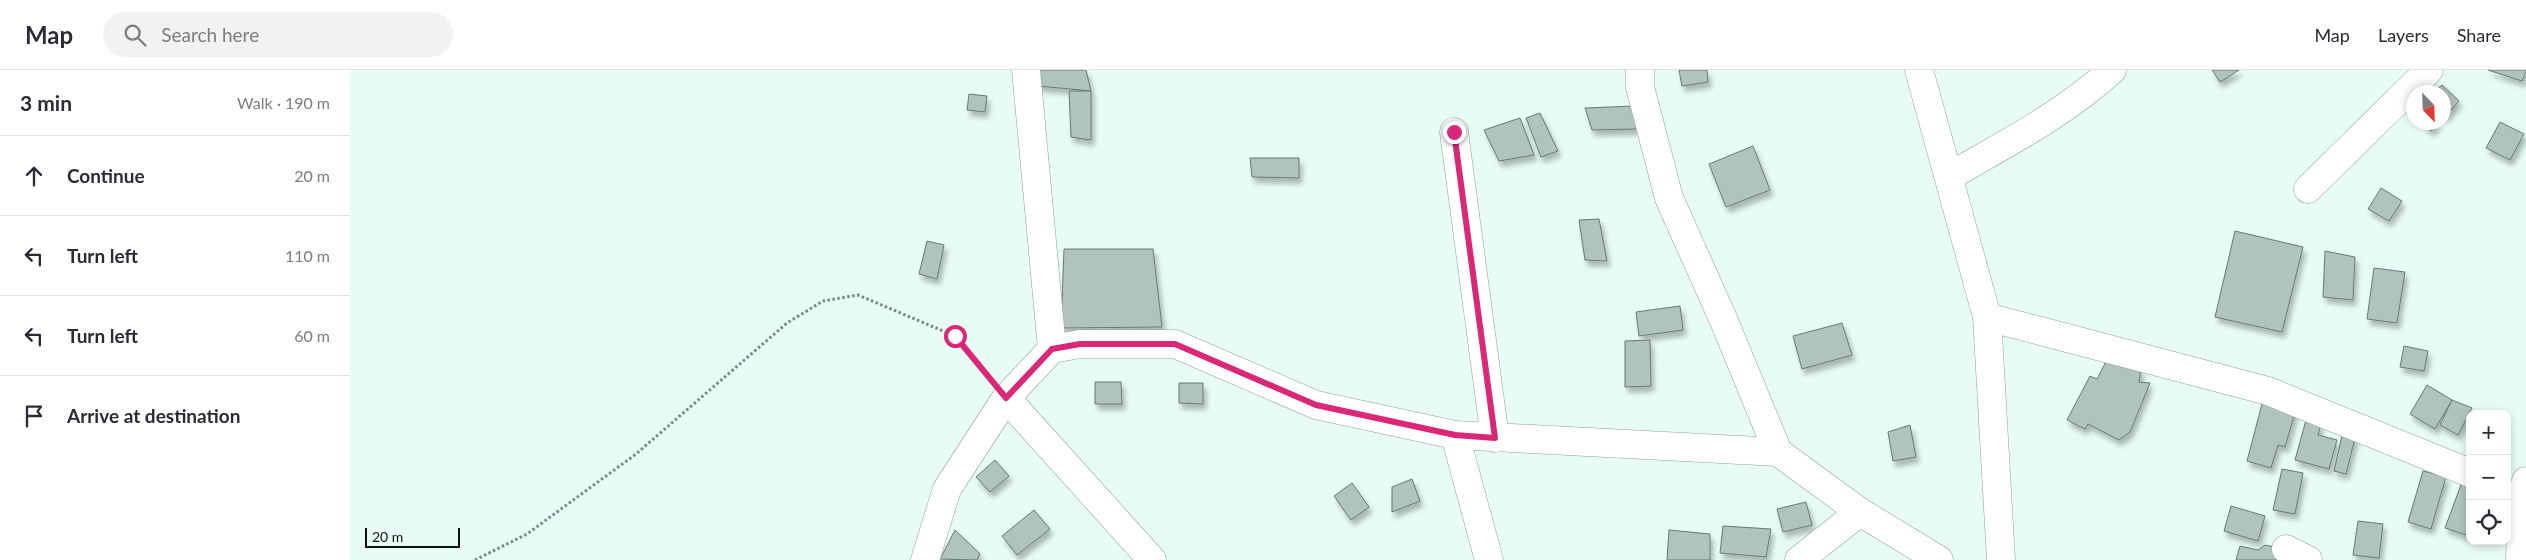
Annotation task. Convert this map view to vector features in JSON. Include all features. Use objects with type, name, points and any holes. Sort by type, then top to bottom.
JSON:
[{"type":"street","points":[[1026,70],[1052,349]]},
{"type":"street","points":[[1640,70],[1640,87],[1669,198],[1724,321],[1778,452],[1860,512],[1939,560]]},
{"type":"street","points":[[1919,70],[1988,317],[2002,560]]},
{"type":"street","points":[[1950,176],[2053,116],[2090,90],[2112,70]]},
{"type":"street","points":[[2308,189],[2429,70]]},
{"type":"street","points":[[1454,132],[1495,438]]},
{"type":"street","points":[[1988,317],[2268,391],[2466,471]]},
{"type":"street","points":[[924,560],[947,489],[1006,398],[1052,349],[1080,344],[1175,344],[1316,405],[1455,435],[1778,452]]},
{"type":"street","points":[[1006,398],[1152,560]]},
{"type":"street","points":[[1455,435],[1489,560]]},
{"type":"street","points":[[2518,488],[2520,560]]},
{"type":"street","points":[[1799,560],[1860,512]]},
{"type":"path","points":[[475,560],[527,534],[636,454],[787,323],[823,301],[858,295],[955,336],[1006,398]]},
{"type":"building","points":[[1030,70],[1086,70],[1091,91],[1028,85]]},
{"type":"building","points":[[1679,70],[1707,70],[1708,82],[1682,86]]},
{"type":"building","points":[[2212,70],[2239,70],[2220,82]]},
{"type":"building","points":[[2488,70],[2526,70],[2526,72],[2522,81]]},
{"type":"building","points":[[1069,91],[1091,91],[1091,140],[1071,137]]},
{"type":"building","points":[[2451,93],[2459,101],[2451,110]]},
{"type":"building","points":[[969,94],[987,96],[985,112],[967,110]]},
{"type":"building","points":[[1635,106],[1636,129],[1592,130],[1585,108]]},
{"type":"building","points":[[1540,113],[1558,151],[1541,157],[1526,118]]},
{"type":"building","points":[[1520,118],[1534,155],[1499,161],[1484,130]]},
{"type":"building","points":[[2500,122],[2524,134],[2510,160],[2486,148]]},
{"type":"building","points":[[1753,146],[1770,190],[1726,207],[1709,164]]},
{"type":"building","points":[[1250,158],[1299,158],[1299,178],[1252,177]]},
{"type":"building","points":[[2381,188],[2402,201],[2389,221],[2368,209]]},
{"type":"building","points":[[1599,219],[1607,261],[1585,260],[1579,220]]},
{"type":"building","points":[[2235,231],[2303,247],[2282,332],[2215,317]]},
{"type":"building","points":[[927,241],[944,245],[937,279],[919,274]]},
{"type":"building","points":[[1064,249],[1153,249],[1162,327],[1061,328]]},
{"type":"building","points":[[2325,251],[2355,257],[2353,300],[2323,297]]},
{"type":"building","points":[[2374,268],[2405,272],[2397,323],[2367,319]]},
{"type":"building","points":[[1680,306],[1683,330],[1639,336],[1636,312]]},
{"type":"building","points":[[1842,323],[1852,355],[1802,369],[1793,336]]},
{"type":"building","points":[[1650,340],[1651,386],[1625,387],[1625,341]]},
{"type":"building","points":[[2404,346],[2428,351],[2424,371],[2400,367]]},
{"type":"building","points":[[2110,354],[2141,369],[2139,382],[2150,383],[2130,432],[2119,440],[2088,424],[2085,429],[2067,420],[2090,376],[2097,379]]},
{"type":"building","points":[[1095,382],[1121,382],[1122,404],[1095,404]]},
{"type":"building","points":[[1179,383],[1203,383],[1203,404],[1179,403]]},
{"type":"building","points":[[2427,385],[2452,400],[2435,429],[2410,414]]},
{"type":"building","points":[[2263,400],[2296,409],[2285,447],[2278,445],[2271,468],[2247,461]]},
{"type":"building","points":[[2452,400],[2472,408],[2471,410],[2466,410],[2466,420],[2458,435],[2440,425]]},
{"type":"building","points":[[2306,420],[2321,424],[2318,435],[2337,440],[2329,469],[2295,460]]},
{"type":"building","points":[[1910,425],[1916,457],[1893,461],[1888,432]]},
{"type":"building","points":[[2343,431],[2356,434],[2346,474],[2334,471]]},
{"type":"building","points":[[995,460],[1009,476],[990,492],[976,477]]},
{"type":"building","points":[[2282,469],[2303,473],[2295,514],[2273,510]]},
{"type":"building","points":[[2423,471],[2446,477],[2431,529],[2408,522]]},
{"type":"building","points":[[1412,479],[1420,501],[1392,512],[1392,487]]},
{"type":"building","points":[[2462,482],[2466,484],[2466,535],[2445,528]]},
{"type":"building","points":[[1352,483],[1369,507],[1351,520],[1334,496]]},
{"type":"building","points":[[1806,502],[1812,525],[1783,532],[1777,509]]},
{"type":"building","points":[[2231,506],[2265,516],[2258,541],[2224,531]]},
{"type":"building","points":[[1034,510],[1050,529],[1017,555],[1002,536]]},
{"type":"building","points":[[2358,521],[2383,524],[2379,558],[2353,555]]},
{"type":"building","points":[[1723,526],[1771,529],[1766,557],[1720,553]]},
{"type":"building","points":[[955,530],[980,554],[977,560],[940,559]]},
{"type":"building","points":[[1669,530],[1710,534],[1710,560],[1667,560]]},
{"type":"building","points":[[2265,545],[2275,547],[2290,560],[2236,560],[2240,546],[2258,550]]},
{"type":"route","points":[[955,336],[1006,398],[1052,349],[1080,344],[1175,344],[1316,405],[1455,435],[1495,438],[1454,132]]}]
